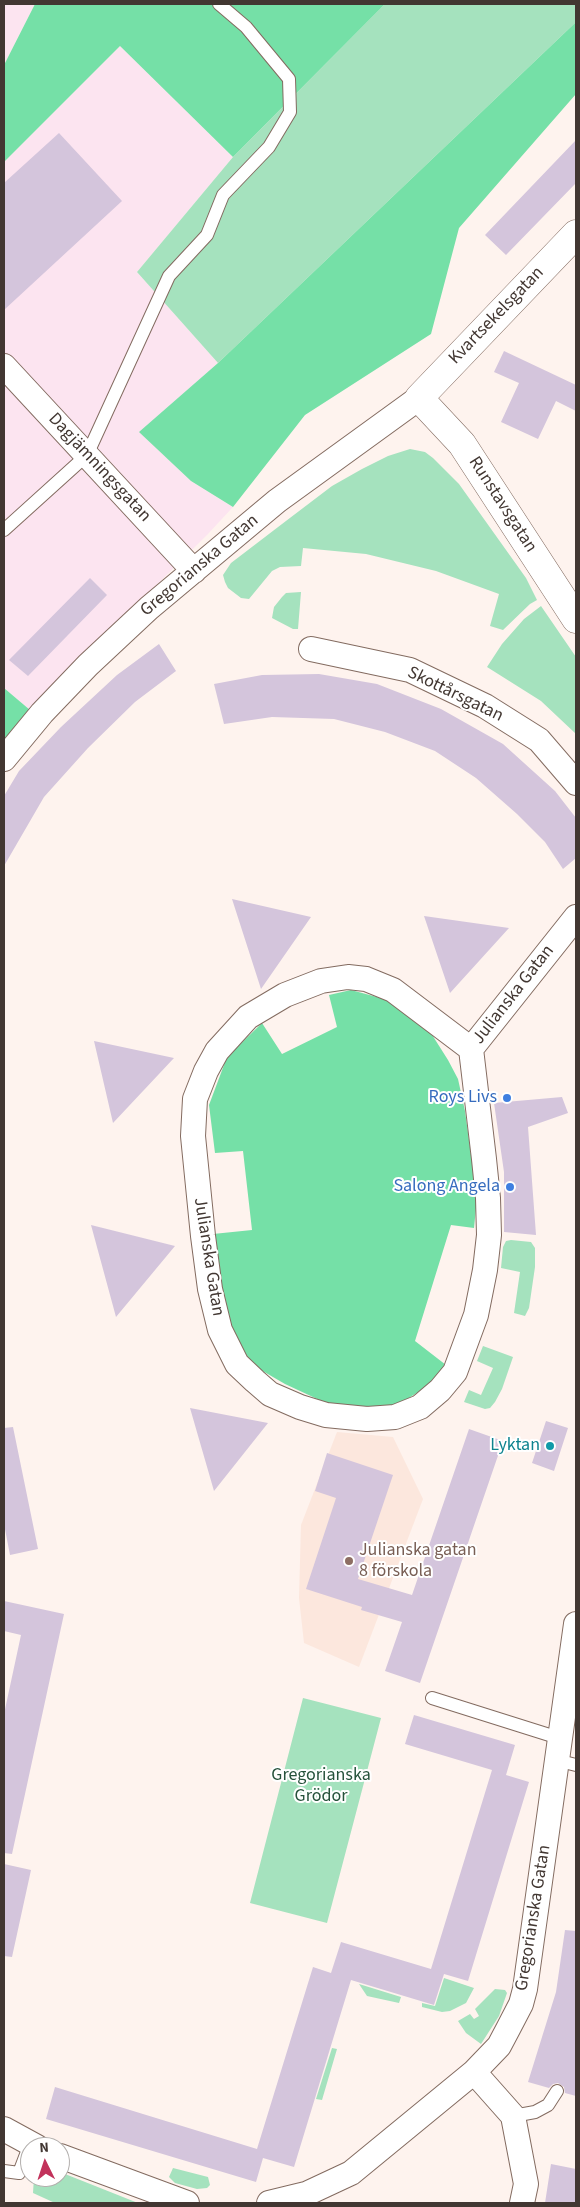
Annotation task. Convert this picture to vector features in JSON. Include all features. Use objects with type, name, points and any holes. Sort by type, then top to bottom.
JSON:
[{"type":"street","name":"Kvartsekelsgatan","points":[[419,398],[576,234]]},
{"type":"street","name":"Dagjämningsgatan","points":[[4,366],[194,571]]},
{"type":"street","name":"Gregorianska Gatan","points":[[4,759],[42,714],[88,665],[149,608],[277,502],[419,398]]},
{"type":"street","name":"Runstavsgatan","points":[[419,398],[462,444],[576,618]]},
{"type":"street","name":"Skottårsgatan","points":[[311,649],[410,670],[485,706],[539,740],[576,783]]},
{"type":"street","name":"Julianska Gatan","points":[[471,1049],[393,990],[366,979],[348,977],[321,981],[285,995],[248,1017],[217,1052],[195,1099],[193,1136],[210,1289],[220,1330],[237,1364],[270,1394],[300,1407],[326,1415],[367,1419],[395,1417],[420,1407],[440,1390],[455,1372],[476,1315],[485,1270],[489,1235],[488,1198],[471,1049],[576,917]]},
{"type":"street","name":"Gregorianska Gatan","points":[[269,2203],[306,2194],[351,2173],[474,2072],[499,2046],[520,2004],[525,1989],[564,1754],[576,1624]]},
{"type":"street","points":[[474,2072],[513,2116],[526,2184],[522,2203]]},
{"type":"street","points":[[4,2130],[20,2139]]},
{"type":"street","points":[[70,2160],[187,2203]]},
{"type":"lane","points":[[4,530],[86,456],[169,276],[206,235],[223,195],[269,147],[290,112],[289,80],[246,27],[219,4]]},
{"type":"lane","points":[[432,1698],[564,1754]]},
{"type":"lane","points":[[513,2116],[534,2112],[548,2105],[557,2091]]},
{"type":"lane","points":[[4,2171],[19,2173],[20,2171]]},
{"type":"shaded area","points":[[4,4],[35,4],[4,65]]},
{"type":"shaded area","points":[[120,46],[233,157],[137,272],[218,363],[140,432],[191,481],[233,507],[30,710],[4,688],[4,162]]},
{"type":"shaded area","name":"Julianska gatan 8 förskola","points":[[337,1432],[393,1437],[423,1499],[359,1667],[304,1643],[299,1598],[301,1525]]},
{"type":"green space","points":[[35,4],[385,4],[233,157],[120,46],[4,162],[4,65]]},
{"type":"green space","points":[[385,4],[576,4],[576,22],[218,363],[137,272],[233,157]]},
{"type":"green space","points":[[576,22],[576,94],[459,228],[431,334],[305,415],[233,507],[191,481],[139,432],[218,363]]},
{"type":"green space","points":[[410,449],[425,452],[459,484],[526,578],[537,600],[530,604],[503,630],[490,626],[499,594],[436,571],[366,554],[303,548],[301,566],[280,567],[272,571],[249,599],[241,598],[228,588],[223,575],[231,563],[282,524],[332,486],[388,456]]},
{"type":"green space","points":[[301,592],[298,629],[293,629],[272,618],[274,607],[286,593]]},
{"type":"green space","points":[[541,606],[576,657],[576,734],[541,701],[487,667],[502,644],[524,619]]},
{"type":"green space","points":[[4,688],[30,710],[4,743]]},
{"type":"green space","points":[[351,990],[388,1000],[429,1030],[448,1060],[458,1079],[465,1111],[477,1198],[474,1228],[451,1225],[415,1341],[446,1365],[429,1385],[398,1405],[366,1409],[328,1404],[285,1384],[242,1359],[226,1330],[213,1234],[252,1230],[243,1151],[215,1153],[209,1105],[227,1057],[262,1023],[282,1054],[337,1027],[329,995]]},
{"type":"green space","points":[[506,1241],[531,1242],[535,1248],[535,1267],[529,1308],[525,1316],[514,1313],[520,1272],[501,1268],[503,1247]]},
{"type":"green space","points":[[483,1346],[513,1357],[502,1389],[495,1402],[490,1408],[485,1409],[464,1402],[469,1390],[481,1395],[493,1368],[477,1361]]},
{"type":"green space","name":"Gregorianska Grödor","points":[[303,1698],[381,1718],[327,1923],[250,1903]]},
{"type":"green space","points":[[444,1978],[474,1988],[466,2003],[450,2011],[442,2012],[422,2007],[422,2003],[435,2006]]},
{"type":"green space","points":[[359,1984],[401,1997],[399,2003],[367,1996]]},
{"type":"green space","points":[[495,1989],[505,1990],[507,1993],[499,2016],[481,2044],[466,2033],[458,2021],[470,2014],[474,2019],[479,2016],[475,2009]]},
{"type":"green space","points":[[332,2048],[337,2049],[322,2100],[316,2099]]},
{"type":"green space","points":[[173,2168],[208,2177],[210,2185],[207,2188],[197,2189],[175,2183],[169,2177]]},
{"type":"green space","points":[[70,2176],[138,2203],[55,2203],[33,2193],[33,2187],[70,2187]]},
{"type":"building","points":[[59,133],[122,201],[4,310],[4,183]]},
{"type":"building","points":[[576,140],[576,183],[506,255],[485,235]]},
{"type":"building","points":[[504,351],[576,385],[576,411],[556,401],[538,439],[501,422],[519,383],[494,372]]},
{"type":"building","points":[[90,578],[107,595],[28,676],[9,660]]},
{"type":"building","points":[[159,644],[176,671],[135,702],[88,748],[44,797],[4,866],[4,796],[19,771],[61,727],[117,675]]},
{"type":"building","points":[[319,674],[377,684],[441,709],[503,744],[555,791],[576,818],[576,858],[563,869],[545,842],[517,814],[476,778],[435,751],[385,732],[334,719],[272,717],[224,724],[214,684],[262,675]]},
{"type":"building","points":[[232,899],[311,917],[261,989]]},
{"type":"building","points":[[424,916],[509,928],[450,993]]},
{"type":"building","points":[[94,1041],[174,1058],[113,1123]]},
{"type":"building","points":[[562,1097],[568,1113],[528,1127],[536,1235],[504,1232],[504,1172],[494,1103]]},
{"type":"building","points":[[91,1225],[175,1246],[116,1317]]},
{"type":"building","points":[[190,1408],[268,1423],[214,1491]]},
{"type":"building","name":"Lyktan","points":[[546,1421],[568,1428],[554,1471],[532,1463]]},
{"type":"building","points":[[13,1427],[38,1549],[10,1555],[4,1524],[4,1428]]},
{"type":"building","points":[[469,1429],[503,1441],[420,1683],[385,1671],[402,1622],[361,1610],[362,1607],[306,1589],[336,1498],[315,1491],[327,1453],[393,1475],[358,1579],[412,1595]]},
{"type":"building","points":[[4,1601],[64,1614],[12,1854],[4,1853],[4,1714],[21,1635],[4,1631]]},
{"type":"building","points":[[414,1715],[515,1745],[506,1775],[529,1782],[468,1981],[444,1974],[434,2005],[351,1980],[294,2167],[263,2158],[256,2182],[46,2119],[55,2087],[257,2149],[313,1967],[331,1973],[341,1942],[431,1969],[492,1770],[405,1744]]},
{"type":"building","points":[[4,1864],[31,1870],[12,1957],[4,1956]]},
{"type":"building","points":[[565,1930],[576,1931],[576,2096],[565,2093],[564,2087],[558,2083],[553,2084],[549,2088],[528,2082],[556,1992]]},
{"type":"building","points":[[551,2164],[576,2169],[576,2203],[545,2203]]},
{"type":"place","name":"Roys Livs","points":[[507,1098]]},
{"type":"place","name":"Salong Angela","points":[[510,1187]]},
{"type":"place","name":"Lyktan","points":[[550,1446]]},
{"type":"place","name":"Julianska gatan 8 förskola","points":[[349,1561]]}]
